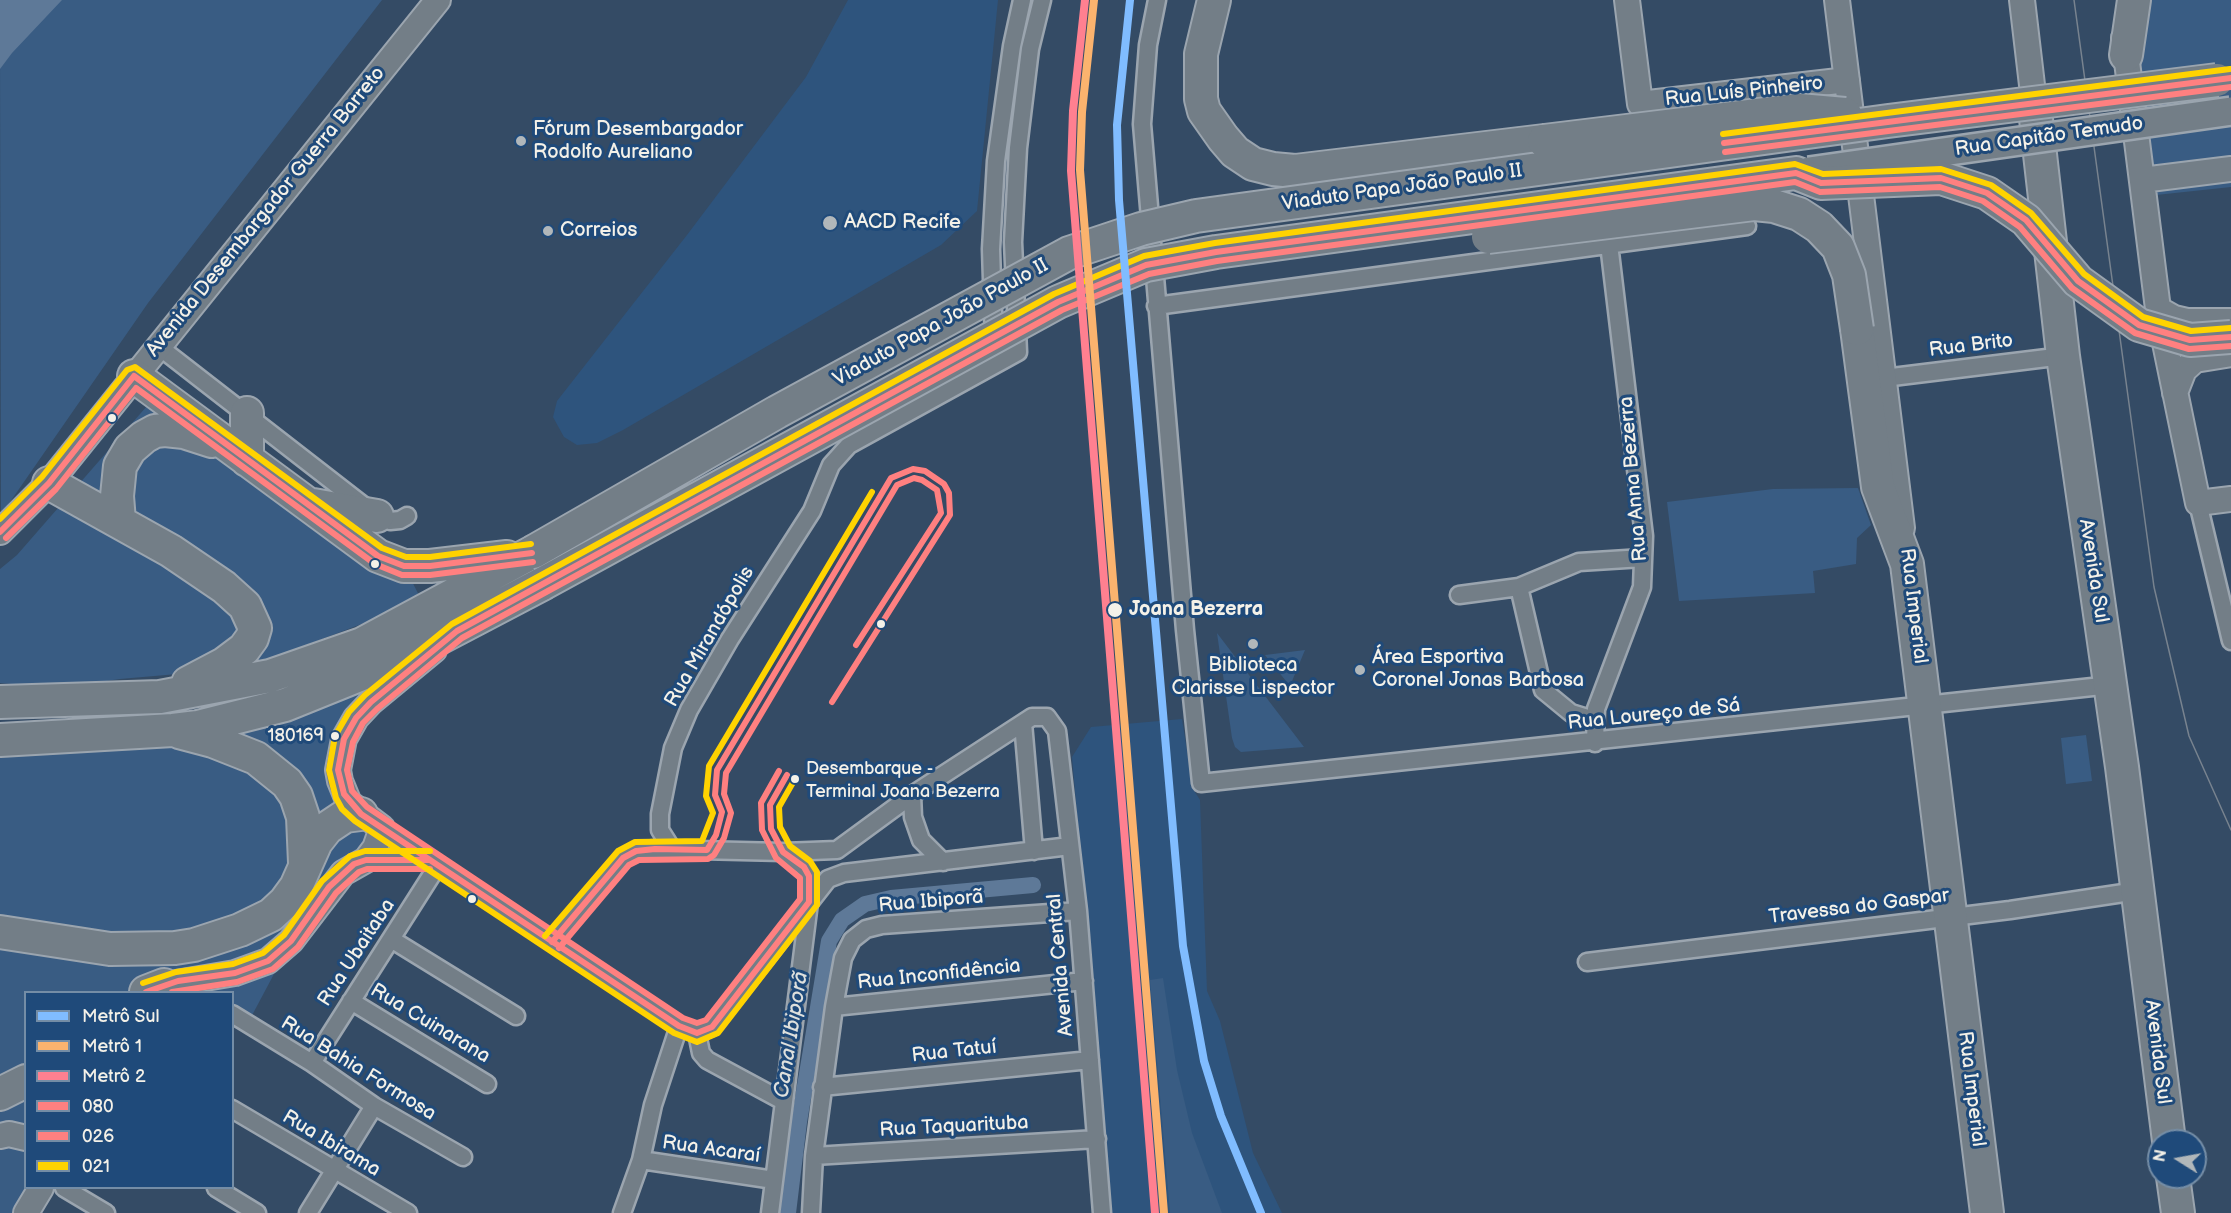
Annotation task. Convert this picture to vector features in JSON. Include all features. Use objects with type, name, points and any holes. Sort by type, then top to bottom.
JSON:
[{"type":"highway","points":[[2126,55],[2134,0]]},
{"type":"highway","points":[[1213,1],[1200,62],[1199,80],[1204,111],[1235,152],[1253,164],[1273,169],[1295,171],[1361,165],[1798,110],[1819,110],[1888,121]]},
{"type":"highway","name":"Viaduto Papa João Paulo II","points":[[0,702],[161,697],[270,676],[362,644],[532,552],[777,412],[1069,253],[1141,229],[1196,216],[1888,121],[2224,78]]},
{"type":"highway","name":"Avenida Sul","points":[[2036,119],[2063,356],[2111,685],[2167,1129]]},
{"type":"highway","points":[[1796,173],[1821,183],[1941,178],[1987,193],[2026,220],[2078,280],[2139,325],[2190,340],[2231,338]]},
{"type":"highway","name":"Viaduto Papa João Paulo II","points":[[167,730],[198,727],[285,705],[399,659],[457,631],[1058,302],[1146,265],[1216,252],[1796,173]]},
{"type":"highway","points":[[1216,252],[1284,262],[1754,204],[1774,206],[1798,214],[1819,227],[1838,247],[1849,275],[1878,487],[1907,564]]},
{"type":"highway","points":[[134,376],[378,556],[404,566],[470,563],[532,552]]},
{"type":"highway","points":[[241,455],[247,413]]},
{"type":"highway","points":[[119,520],[117,496],[120,466],[130,449],[155,431],[184,432],[241,455]]},
{"type":"highway","points":[[49,483],[171,551],[224,587],[245,606],[253,618],[255,628],[244,649],[224,664],[161,697]]},
{"type":"highway","points":[[309,505],[377,516]]},
{"type":"highway","name":"Rua Imperial","points":[[1907,564],[1987,1213]]},
{"type":"highway","points":[[0,740],[167,730],[213,741],[256,758],[287,783],[296,796],[303,817],[304,867]]},
{"type":"highway","points":[[0,932],[110,949],[194,945],[240,930],[271,915],[296,887],[316,842],[327,828],[345,816],[372,821]]},
{"type":"highway","points":[[0,1094],[24,1082]]},
{"type":"highway","points":[[2175,1189],[2178,1213]]},
{"type":"main road","name":"Rua Capitão Temudo","points":[[1796,173],[2231,111]]},
{"type":"street","name":"Avenida Desembargador Guerra Barreto","points":[[0,532],[49,483],[438,0]]},
{"type":"street","points":[[1022,0],[1012,46],[996,161],[992,249],[996,363],[1018,352],[1013,242],[1018,148],[1030,50],[1042,0]]},
{"type":"street","points":[[1157,0],[1148,45],[1142,124],[1156,306],[1747,226]]},
{"type":"street","points":[[1627,0],[1655,237]]},
{"type":"street","name":"Rua Imperial","points":[[1837,0],[1907,564]]},
{"type":"street","name":"Avenida Sul","points":[[2022,0],[2036,119]]},
{"type":"street","points":[[2119,0],[2158,309],[2198,503],[2231,641]]},
{"type":"street","name":"Rua Luís Pinheiro","points":[[1640,104],[1847,80]]},
{"type":"street","points":[[2142,180],[2231,168]]},
{"type":"street","name":"Rua Anna Bezerra","points":[[1595,742],[1594,720],[1600,698],[1636,609],[1642,587],[1643,558],[1641,516],[1609,244]]},
{"type":"street","name":"Rua Loureço de Sá","points":[[1156,306],[1201,783],[2111,685]]},
{"type":"street","points":[[2158,309],[2174,318],[2187,321],[2231,321]]},
{"type":"street","points":[[158,346],[377,516],[390,520],[400,520],[407,516]]},
{"type":"street","points":[[2175,393],[2184,370],[2195,360],[2231,354]]},
{"type":"street","name":"Rua Brito","points":[[1884,378],[2063,356]]},
{"type":"street","name":"Rua Mirandópolis","points":[[672,849],[664,840],[660,830],[660,814],[673,748],[689,710],[730,639],[812,511],[826,474],[837,456],[849,445],[996,363]]},
{"type":"street","points":[[2198,503],[2231,499]]},
{"type":"street","points":[[1459,594],[1519,587],[1579,562],[1643,558]]},
{"type":"street","points":[[1519,587],[1543,690],[1571,713],[1594,720]]},
{"type":"street","points":[[457,631],[371,702],[356,718],[344,739],[338,770],[340,781],[349,803],[372,821],[679,1026],[697,1034],[712,1027],[809,902]]},
{"type":"street","name":"Avenida Central","points":[[1023,723],[1035,716],[1047,717],[1057,731],[1078,911],[1102,1213]]},
{"type":"street","points":[[552,942],[623,858],[636,851],[672,849],[828,852],[837,850],[912,795],[1023,723],[1034,851]]},
{"type":"street","points":[[912,795],[913,817],[921,840],[942,862]]},
{"type":"street","points":[[172,988],[235,973],[268,961],[291,942],[343,873],[366,860],[375,848],[372,821]]},
{"type":"street","name":"Rua Ibiporã","points":[[809,902],[820,885],[838,875],[1070,846]]},
{"type":"street","points":[[770,1213],[809,902],[808,876],[804,867],[783,852]]},
{"type":"street","points":[[366,860],[434,863]]},
{"type":"street","name":"Rua Ubaitaba","points":[[312,1063],[391,939],[434,863]]},
{"type":"street","name":"Travessa do Gaspar","points":[[1587,962],[1950,917],[2137,891]]},
{"type":"street","name":"Rua Ibiporã","points":[[811,1213],[814,1156],[834,1007],[843,958],[852,940],[866,929],[882,925],[1078,911]]},
{"type":"street","points":[[391,939],[516,1016]]},
{"type":"street","name":"Rua Inconfidência","points":[[834,1007],[1084,981]]},
{"type":"street","name":"Rua Cuinarana","points":[[351,1001],[487,1084]]},
{"type":"street","name":"Rua Bahia Formosa","points":[[234,1015],[312,1063],[374,1106],[463,1157]]},
{"type":"street","points":[[622,1213],[641,1160],[655,1096],[679,1026]]},
{"type":"street","points":[[697,1034],[701,1053],[707,1060],[783,1101]]},
{"type":"street","name":"Rua Tatuí","points":[[822,1087],[1090,1060]]},
{"type":"street","points":[[308,1213],[374,1106]]},
{"type":"street","name":"Rua Ibirama","points":[[234,1110],[335,1172],[408,1213]]},
{"type":"street","points":[[0,1136],[20,1134],[24,1137]]},
{"type":"street","name":"Rua Taquarituba","points":[[814,1156],[1096,1139]]},
{"type":"street","name":"Rua Acaraí","points":[[641,1160],[774,1180]]},
{"type":"street","points":[[26,1213],[40,1189]]},
{"type":"street","points":[[66,1189],[106,1213]]},
{"type":"street","points":[[218,1189],[257,1213]]},
{"type":"shaded area","points":[[0,0],[62,0],[0,69]]},
{"type":"shaded area","points":[[45,0],[382,0],[148,303],[1,515],[0,47]]},
{"type":"shaded area","name":"AACD Recife","points":[[848,0],[998,0],[977,211],[941,245],[623,430],[597,443],[577,445],[564,437],[553,417],[557,401],[687,235],[806,77]]},
{"type":"shaded area","points":[[2132,0],[2231,0],[2231,187],[2156,195]]},
{"type":"shaded area","points":[[147,406],[158,406],[404,566],[422,601],[246,668],[120,679],[58,688],[0,683],[0,569],[17,555]]},
{"type":"shaded area","points":[[1858,488],[1871,525],[1857,538],[1856,564],[1813,571],[1815,593],[1679,601],[1667,502],[1773,489]]},
{"type":"shaded area","points":[[1217,633],[1304,747],[1241,752],[1235,747]]},
{"type":"shaded area","points":[[1305,650],[1290,686],[1265,655]]},
{"type":"shaded area","points":[[402,668],[365,690],[343,719],[347,784],[385,823],[291,942],[249,1021],[234,1011],[234,991],[204,991],[187,980],[162,991],[24,991],[24,1189],[40,1189],[26,1213],[0,1213],[0,741],[198,727]]},
{"type":"shaded area","points":[[1182,719],[1193,789],[1200,800],[1207,991],[1220,1021],[1253,1153],[1282,1213],[1112,1213],[1072,757],[1091,727]]},
{"type":"shaded area","points":[[2086,735],[2092,781],[2066,784],[2061,738]]},
{"type":"shaded area","points":[[1163,978],[1177,1070],[1192,1133],[1222,1213],[1170,1213],[1150,980]]},
{"type":"waterway","name":"Canal Ibiporã","points":[[788,1213],[799,1122],[829,941],[842,920],[865,904],[891,898],[1033,885]]},
{"type":"tram line","points":[[2074,0],[2154,587],[2189,736],[2231,830]]},
{"type":"metro line","name":"2","points":[[1085,0],[1073,111],[1071,171],[1155,1213]]},
{"type":"metro line","name":"1","points":[[1094,0],[1082,112],[1080,170],[1164,1213]]},
{"type":"metro line","name":"Sul","points":[[1130,0],[1117,125],[1119,200],[1183,946],[1204,1061],[1221,1116],[1261,1213]]},
{"type":"transit line","name":"021","points":[[1723,134],[2230,69]]},
{"type":"transit line","name":"080","points":[[1724,143],[2231,78]]},
{"type":"transit line","name":"026","points":[[1725,152],[2231,87]]},
{"type":"transit line","name":"021","points":[[795,779],[779,807],[780,827],[790,846],[810,861],[817,872],[817,905],[718,1033],[697,1042],[674,1033],[355,821],[342,809],[336,798],[329,770],[335,736],[349,712],[365,695],[452,624],[1054,294],[1144,256],[1215,243],[1795,164],[1823,174],[1941,169],[1991,185],[2031,213],[2084,274],[2143,317],[2191,331],[2230,328]]},
{"type":"transit line","name":"080","points":[[787,775],[770,805],[771,829],[783,852],[804,867],[809,876],[809,902],[712,1027],[697,1033],[679,1026],[361,814],[344,794],[338,770],[344,739],[356,718],[371,702],[457,631],[1058,302],[1146,265],[1216,252],[1796,173],[1821,183],[1941,178],[1987,193],[2026,220],[2078,281],[2139,325],[2190,340],[2231,337]]},
{"type":"transit line","name":"026","points":[[779,771],[761,803],[762,830],[776,858],[800,878],[800,899],[706,1020],[697,1023],[683,1018],[367,807],[352,791],[347,770],[353,742],[363,723],[462,638],[1062,310],[1149,274],[1217,261],[1795,182],[1820,192],[1940,187],[1983,201],[2020,227],[2072,288],[2135,333],[2189,349],[2231,346]]},
{"type":"transit line","name":"021","points":[[0,519],[42,477],[127,370],[135,367],[382,548],[406,557],[430,557],[531,544]]},
{"type":"transit line","name":"080","points":[[0,532],[49,483],[134,376],[378,556],[404,566],[430,566],[532,553]]},
{"type":"transit line","name":"026","points":[[6,538],[56,489],[136,388],[375,564],[402,575],[430,575],[533,562]]},
{"type":"transit line","name":"080","points":[[552,942],[623,858],[636,851],[655,849],[707,850],[716,835],[722,812],[715,795],[717,770],[891,478],[913,469],[925,471],[944,484],[949,493],[950,515],[832,702]]},
{"type":"transit line","name":"026","points":[[559,948],[629,865],[639,860],[708,859],[714,855],[724,838],[731,813],[724,794],[726,773],[897,485],[914,478],[922,480],[937,490],[941,513],[856,645]]},
{"type":"transit line","name":"021","points":[[545,936],[618,851],[635,842],[702,841],[713,813],[706,796],[709,766],[872,492]]},
{"type":"transit line","name":"021","points":[[143,983],[176,972],[233,964],[263,953],[284,935],[322,881],[350,856],[365,851],[430,851]]},
{"type":"transit line","name":"080","points":[[149,991],[178,981],[235,973],[268,961],[291,941],[329,887],[354,864],[366,860],[430,860]]},
{"type":"transit line","name":"026","points":[[178,991],[237,982],[273,969],[298,947],[336,893],[359,872],[367,869],[430,869]]},
{"type":"place","name":"Fórum Desembargador Rodolfo Aureliano","points":[[521,141]]},
{"type":"place","name":"AACD Recife","points":[[830,223]]},
{"type":"place","name":"Correios","points":[[548,231]]},
{"type":"place","name":"Joana Bezerra","points":[[1115,610]]},
{"type":"place","name":"Biblioteca Clarisse Lispector","points":[[1253,644]]},
{"type":"place","name":"Área Esportiva Coronel Jonas Barbosa","points":[[1360,670]]},
{"type":"place","name":"180169","points":[[335,736]]},
{"type":"place","name":"Desembarque - Terminal Joana Bezerra","points":[[795,779]]}]
